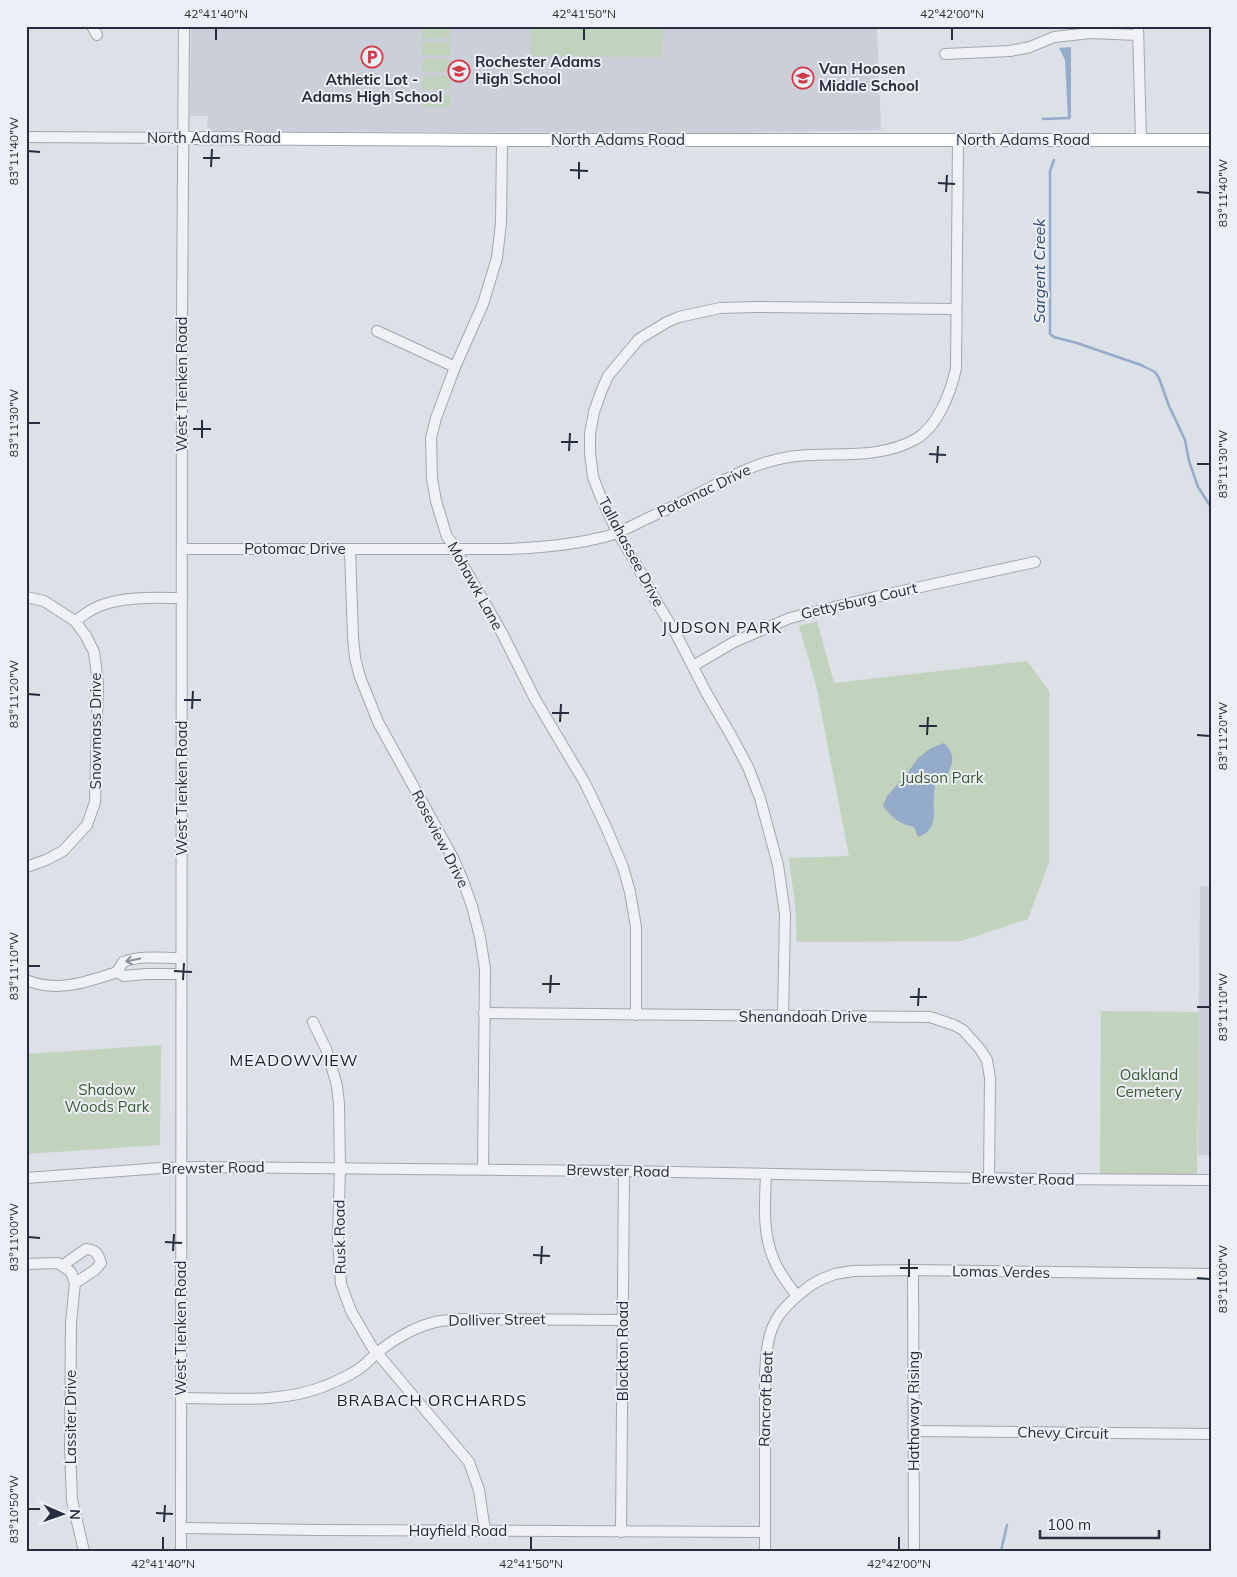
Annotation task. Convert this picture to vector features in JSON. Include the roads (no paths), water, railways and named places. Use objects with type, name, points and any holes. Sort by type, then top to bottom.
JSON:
[{"type":"main road","name":"North Adams Road","points":[[183,138],[1211,140]]},
{"type":"street","name":"West Tienken Road","points":[[181,1551],[184,26]]},
{"type":"street","points":[[945,54],[1010,51],[1030,47],[1054,37],[1138,31],[1141,140]]},
{"type":"street","name":"North Adams Road","points":[[26,137],[183,138]]},
{"type":"street","name":"Mohawk Lane","points":[[502,140],[501,223],[497,258],[483,304],[455,367],[436,418],[431,438],[432,479],[440,516],[447,537],[457,549],[463,565],[502,633],[535,699],[584,783],[623,867],[630,892],[636,927],[636,1015]]},
{"type":"street","name":"Potomac Drive","points":[[182,549],[543,548],[608,536],[744,471],[767,462],[789,457],[876,452],[896,447],[917,438],[940,413],[953,384],[956,368],[958,140]]},
{"type":"street","name":"Tallahassee Drive","points":[[783,1017],[785,914],[778,865],[760,798],[748,767],[617,532],[593,477],[590,434],[594,412],[600,392],[608,376],[639,339],[667,322],[680,317],[720,308],[956,308]]},
{"type":"street","points":[[377,331],[455,367]]},
{"type":"street","name":"Roseview Drive","points":[[350,550],[353,637],[355,658],[360,677],[378,722],[453,858],[472,906],[480,937],[485,969],[483,1169]]},
{"type":"street","name":"Gettysburg Court","points":[[693,666],[734,642],[790,618],[875,597],[1035,562]]},
{"type":"street","name":"Snowmass Drive","points":[[26,597],[44,601],[75,621],[86,636],[94,652],[97,669],[95,802],[87,825],[63,852],[26,867]]},
{"type":"street","points":[[75,621],[101,605],[117,600],[182,598]]},
{"type":"street","points":[[117,972],[122,962],[129,960],[181,958]]},
{"type":"street","points":[[26,980],[37,985],[53,987],[72,985],[117,972],[124,976],[181,974]]},
{"type":"street","name":"Shenandoah Drive","points":[[484,1013],[930,1017],[963,1030],[980,1048],[987,1060],[990,1078],[989,1178]]},
{"type":"street","name":"Rusk Road","points":[[313,1022],[326,1049],[337,1086],[340,1104],[338,1239],[341,1284],[350,1311],[377,1353],[469,1462],[479,1490],[485,1531]]},
{"type":"street","name":"Brewster Road","points":[[26,1178],[181,1168],[340,1168],[1211,1180]]},
{"type":"street","name":"Blockton Road","points":[[621,1532],[624,1171]]},
{"type":"street","points":[[766,1174],[766,1230],[768,1243],[780,1272],[797,1296]]},
{"type":"street","points":[[26,1264],[58,1263],[71,1272],[75,1283],[95,1270],[101,1262],[99,1254],[94,1250],[86,1249],[63,1265]]},
{"type":"street","name":"Lomas Verdes","points":[[797,1296],[811,1285],[835,1274],[853,1271],[913,1270],[1211,1274]]},
{"type":"street","name":"Hathaway Rising","points":[[913,1270],[914,1551]]},
{"type":"street","name":"Lassiter Drive","points":[[75,1283],[71,1323],[70,1447],[72,1500],[84,1551]]},
{"type":"street","name":"Rancroft Beat","points":[[765,1551],[765,1375],[767,1348],[779,1314],[797,1296]]},
{"type":"street","name":"Dolliver Street","points":[[181,1398],[266,1398],[292,1396],[311,1391],[346,1376],[364,1365],[377,1353],[414,1330],[440,1321],[463,1319],[623,1320]]},
{"type":"street","name":"Chevy Circuit","points":[[914,1431],[1211,1434]]},
{"type":"street","name":"Hayfield Road","points":[[181,1528],[765,1532]]},
{"type":"water","points":[[1071,47],[1071,118],[1069,120],[1065,60],[1059,48]]},
{"type":"water","points":[[944,743],[950,750],[951,766],[947,774],[935,785],[934,819],[932,825],[925,834],[918,837],[914,827],[897,820],[883,806],[887,796],[918,758],[931,748]]},
{"type":"waterway","points":[[1043,119],[1068,118]]},
{"type":"waterway","name":"Sargent Creek","points":[[1054,160],[1050,171],[1050,334],[1054,337],[1141,365],[1155,372],[1185,440],[1189,461],[1198,487],[1211,507]]},
{"type":"waterway","points":[[1001,1551],[1007,1525]]},
{"type":"place","name":"Athletic Lot - Adams High School","points":[[372,57]]},
{"type":"place","name":"Rochester Adams High School","points":[[459,71]]},
{"type":"place","name":"Van Hoosen Middle School","points":[[803,78]]},
{"type":"district","name":"JUDSON PARK","points":[[722,627]]},
{"type":"district","name":"MEADOWVIEW","points":[[294,1060]]},
{"type":"district","name":"BRABACH ORCHARDS","points":[[432,1400]]},
{"type":"park label","name":"Judson Park","points":[[942,778]]},
{"type":"park label","name":"Oakland Cemetery","points":[[1149,1084]]},
{"type":"park label","name":"Shadow Woods Park","points":[[107,1098]]}]
